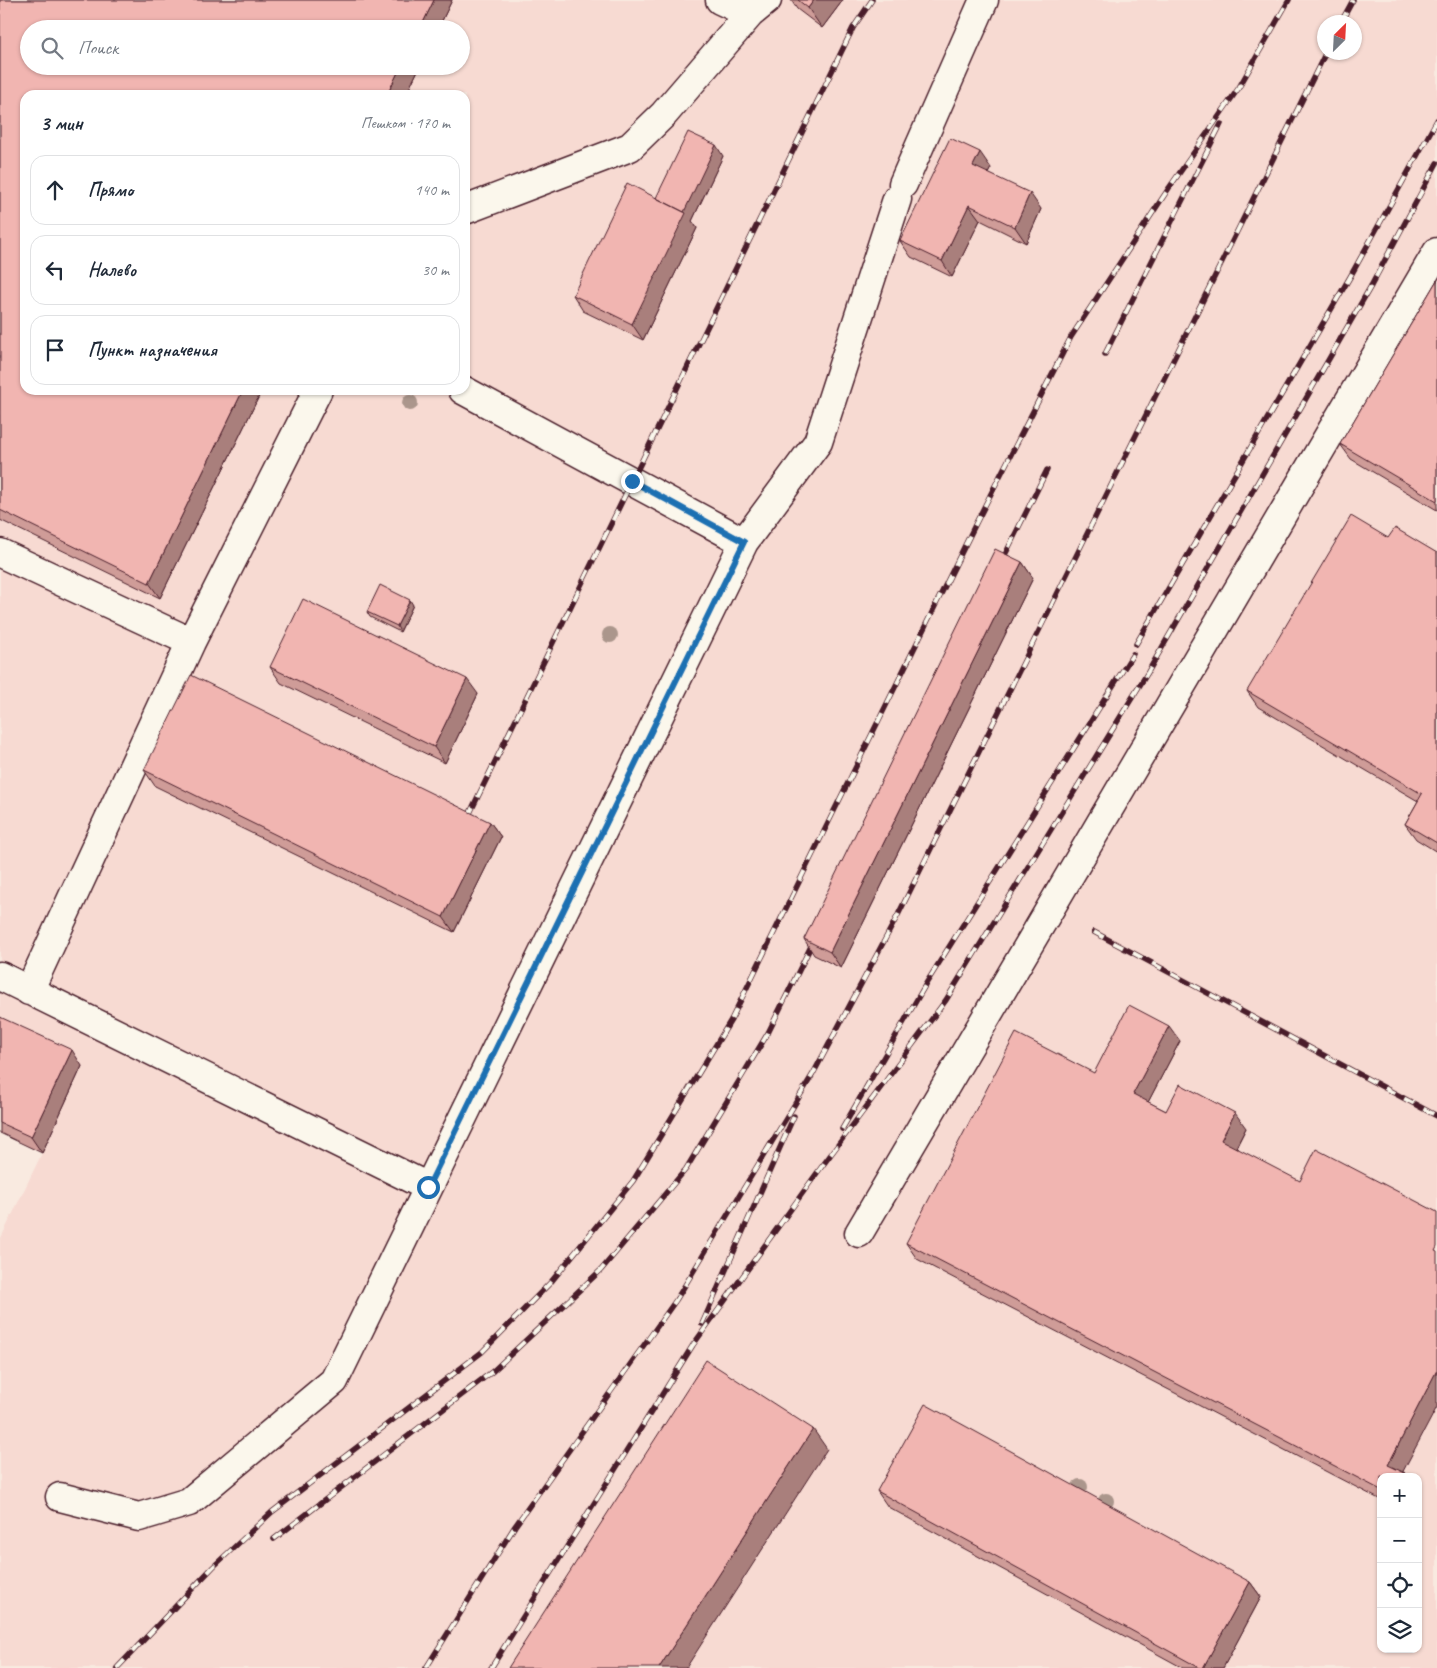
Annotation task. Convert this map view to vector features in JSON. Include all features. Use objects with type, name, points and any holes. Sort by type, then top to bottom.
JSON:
[{"type":"lane","points":[[720,0],[758,7]]},
{"type":"lane","points":[[60,1496],[139,1517],[189,1502],[334,1380],[744,542],[818,442],[900,192],[984,0]]},
{"type":"lane","points":[[470,208],[630,147],[664,114],[758,7]]},
{"type":"lane","points":[[859,1233],[1437,252]]},
{"type":"lane","points":[[470,394],[744,542]]},
{"type":"lane","points":[[29,990],[191,642],[315,395]]},
{"type":"lane","points":[[0,553],[191,642]]},
{"type":"lane","points":[[0,976],[428,1187]]},
{"type":"shaded area","points":[[0,0],[1437,0],[1437,1668],[0,1668],[0,1240],[42,1153],[0,1027]]},
{"type":"building","points":[[0,0],[434,0],[424,20],[20,20],[20,75],[397,75],[389,90],[20,90],[20,395],[241,395],[149,583],[0,510]]},
{"type":"building","points":[[798,0],[814,0],[808,8]]},
{"type":"building","points":[[688,132],[716,145],[684,212],[656,198]]},
{"type":"building","points":[[950,138],[980,152],[973,166],[1030,193],[1015,227],[969,205],[942,261],[900,241]]},
{"type":"building","points":[[627,183],[686,213],[632,324],[573,295]]},
{"type":"building","points":[[1437,280],[1437,501],[1340,444]]},
{"type":"building","points":[[1351,516],[1388,538],[1395,528],[1437,553],[1437,843],[1405,824],[1422,794],[1247,691]]},
{"type":"building","points":[[995,549],[1022,562],[830,952],[804,939]]},
{"type":"building","points":[[380,585],[410,600],[397,626],[367,612]]},
{"type":"building","points":[[303,599],[467,679],[434,747],[270,667]]},
{"type":"building","points":[[191,675],[490,822],[443,917],[144,770]]},
{"type":"building","points":[[1129,1005],[1169,1026],[1133,1094],[1166,1111],[1180,1084],[1235,1113],[1221,1140],[1300,1181],[1316,1149],[1437,1212],[1437,1247],[1435,1251],[1437,1252],[1437,1370],[1388,1465],[1405,1473],[1377,1473],[1377,1488],[906,1243],[1016,1033],[1094,1073]]},
{"type":"building","points":[[0,1017],[72,1050],[31,1137],[0,1123]]},
{"type":"building","points":[[706,1360],[813,1429],[659,1668],[508,1668]]},
{"type":"building","points":[[925,1404],[1250,1582],[1203,1668],[877,1491]]},
{"type":"railway","points":[[468,817],[853,28],[872,0]]},
{"type":"railway","points":[[117,1668],[213,1567],[272,1512],[482,1352],[551,1282],[633,1181],[731,1020],[977,521],[1071,337],[1169,188],[1238,89],[1289,0]]},
{"type":"railway","points":[[1345,15],[1353,0]]},
{"type":"railway","points":[[426,1668],[515,1526],[676,1300],[813,1074],[898,915],[1322,60]]},
{"type":"railway","points":[[1136,644],[1350,277],[1437,120]]},
{"type":"railway","points":[[1105,354],[1221,124]]},
{"type":"railway","points":[[491,1668],[693,1345],[817,1173],[946,1000],[1148,672],[1371,286],[1437,163]]},
{"type":"railway","points":[[999,567],[1047,470]]},
{"type":"railway","points":[[842,1129],[927,982],[1133,654]]},
{"type":"railway","points":[[1094,932],[1437,1116]]},
{"type":"railway","points":[[274,1539],[493,1371],[601,1270],[686,1169],[768,1033],[816,936]]},
{"type":"railway","points":[[702,1324],[794,1116]]},
{"type":"route","points":[[428,1187],[744,542],[632,481]]}]
